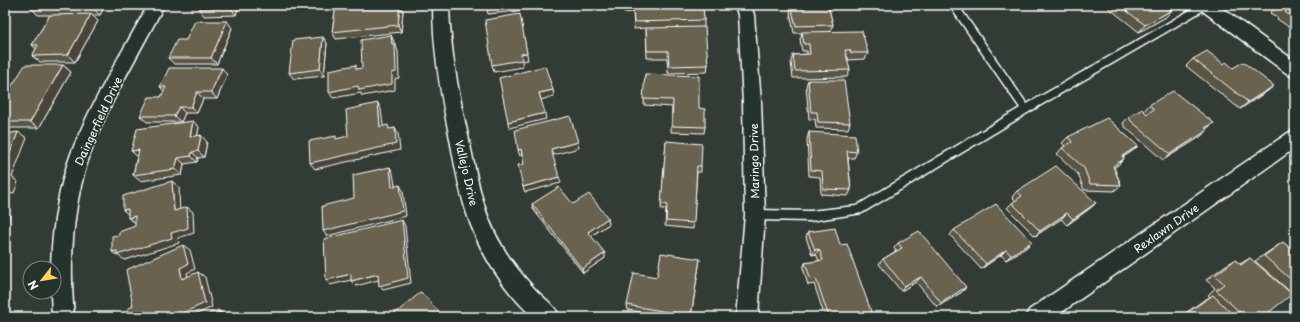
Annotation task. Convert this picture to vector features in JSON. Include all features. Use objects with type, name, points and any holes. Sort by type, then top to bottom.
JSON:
[{"type":"street","name":"Daingerfield Drive","points":[[63,317],[61,300],[62,239],[65,213],[75,171],[99,113],[156,5]]},
{"type":"street","name":"Vallejo Drive","points":[[441,5],[448,88],[471,194],[480,222],[509,275],[532,303],[549,317]]},
{"type":"street","name":"Maringo Drive","points":[[743,5],[746,16],[752,102],[755,214],[747,317]]},
{"type":"street","points":[[1206,5],[1295,70]]},
{"type":"street","name":"Rexlawn Drive","points":[[1037,317],[1295,138]]},
{"type":"lane","points":[[953,5],[1026,109]]},
{"type":"lane","points":[[755,214],[810,216],[858,210],[1026,109],[1206,5]]},
{"type":"building","points":[[33,5],[95,5],[93,8],[31,8]]},
{"type":"building","points":[[201,5],[232,5],[231,8],[199,9]]},
{"type":"building","points":[[336,5],[400,5],[398,25],[332,32]]},
{"type":"building","points":[[486,5],[508,5],[486,7]]},
{"type":"building","points":[[633,5],[703,5],[704,20],[634,22]]},
{"type":"building","points":[[828,5],[833,25],[796,26],[791,6]]},
{"type":"building","points":[[1119,5],[1165,5],[1172,10],[1145,25]]},
{"type":"building","points":[[1295,5],[1295,19],[1278,6]]},
{"type":"building","points":[[91,14],[68,55],[32,56],[38,45],[32,45],[50,15]]},
{"type":"building","points":[[520,14],[527,53],[521,54],[522,60],[492,65],[485,20]]},
{"type":"building","points":[[195,21],[227,21],[211,58],[168,58],[177,40],[186,40]]},
{"type":"building","points":[[705,27],[708,65],[669,66],[668,51],[647,51],[646,28]]},
{"type":"building","points":[[862,31],[868,53],[851,53],[850,50],[845,50],[850,70],[795,71],[793,55],[810,54],[809,44],[804,44],[802,32]]},
{"type":"building","points":[[391,35],[392,44],[395,44],[396,72],[392,73],[392,84],[359,90],[358,86],[329,92],[329,70],[356,65],[356,69],[362,68],[361,40]]},
{"type":"building","points":[[323,37],[320,69],[289,73],[293,40]]},
{"type":"building","points":[[1207,51],[1224,64],[1226,62],[1233,68],[1243,62],[1274,86],[1248,102],[1193,59]]},
{"type":"building","points":[[25,65],[63,65],[30,122],[5,122],[5,97]]},
{"type":"building","points":[[545,66],[553,90],[539,93],[545,113],[508,122],[499,78]]},
{"type":"building","points":[[169,68],[222,68],[211,92],[197,92],[191,107],[179,107],[174,116],[140,116],[149,97],[161,97],[166,87],[160,87]]},
{"type":"building","points":[[645,74],[699,76],[699,108],[705,109],[705,127],[672,126],[673,100],[643,99]]},
{"type":"building","points":[[808,80],[844,80],[850,123],[818,122],[817,112],[811,112]]},
{"type":"building","points":[[1173,91],[1214,123],[1205,128],[1208,130],[1170,154],[1131,121],[1129,117],[1142,109],[1147,114],[1154,109],[1149,105]]},
{"type":"building","points":[[378,103],[380,127],[388,125],[389,129],[395,128],[396,144],[310,163],[309,141],[336,136],[336,139],[348,136],[346,110]]},
{"type":"building","points":[[570,116],[578,142],[551,149],[559,177],[523,187],[518,165],[524,164],[521,149],[518,150],[515,130]]},
{"type":"building","points":[[1107,118],[1138,146],[1122,156],[1124,159],[1113,166],[1121,185],[1090,184],[1084,168],[1062,148],[1072,142],[1068,137]]},
{"type":"building","points":[[193,121],[190,137],[201,135],[198,151],[192,152],[191,156],[178,158],[175,169],[133,175],[139,150],[131,151],[137,129]]},
{"type":"building","points":[[18,132],[5,166],[5,134]]},
{"type":"building","points":[[809,132],[855,135],[857,152],[847,151],[851,190],[823,189],[822,171],[811,170]]},
{"type":"building","points":[[666,141],[702,144],[701,166],[697,166],[694,223],[666,221],[667,204],[661,204]]},
{"type":"building","points":[[1056,166],[1096,203],[1073,219],[1067,213],[1040,231],[1012,203],[1022,196],[1017,191]]},
{"type":"building","points":[[390,167],[392,187],[400,185],[403,211],[323,231],[322,206],[354,198],[353,175]]},
{"type":"building","points":[[9,176],[5,187],[5,177]]},
{"type":"building","points":[[172,181],[174,211],[187,207],[188,228],[171,233],[172,238],[117,255],[117,251],[112,252],[112,236],[119,235],[119,232],[135,226],[135,216],[128,218],[128,209],[123,210],[123,196]]},
{"type":"building","points":[[559,187],[573,204],[589,194],[608,218],[588,232],[605,253],[582,269],[532,204]]},
{"type":"building","points":[[996,204],[1032,242],[1011,255],[1006,250],[986,264],[954,230]]},
{"type":"building","points":[[402,220],[408,278],[379,286],[378,274],[351,281],[351,274],[326,280],[324,239]]},
{"type":"building","points":[[835,228],[840,245],[847,244],[873,317],[829,317],[816,279],[811,280],[805,263],[823,260],[819,249],[815,250],[808,232]]},
{"type":"building","points":[[919,231],[966,287],[941,303],[921,277],[904,286],[883,259],[902,248],[898,243]]},
{"type":"building","points":[[1283,242],[1295,253],[1295,283],[1264,256]]},
{"type":"building","points":[[183,245],[188,264],[180,268],[182,279],[198,272],[205,303],[174,317],[129,317],[127,309],[133,306],[126,270]]},
{"type":"building","points":[[661,253],[700,259],[691,316],[627,305],[634,273],[657,277]]},
{"type":"building","points":[[1250,258],[1292,294],[1263,317],[1245,317],[1216,290],[1224,284],[1215,275],[1235,260],[1241,265]]},
{"type":"building","points":[[421,292],[442,315],[440,317],[391,317]]},
{"type":"building","points":[[1213,295],[1235,317],[1192,317],[1188,312]]},
{"type":"building","points":[[218,310],[220,317],[203,317]]}]
